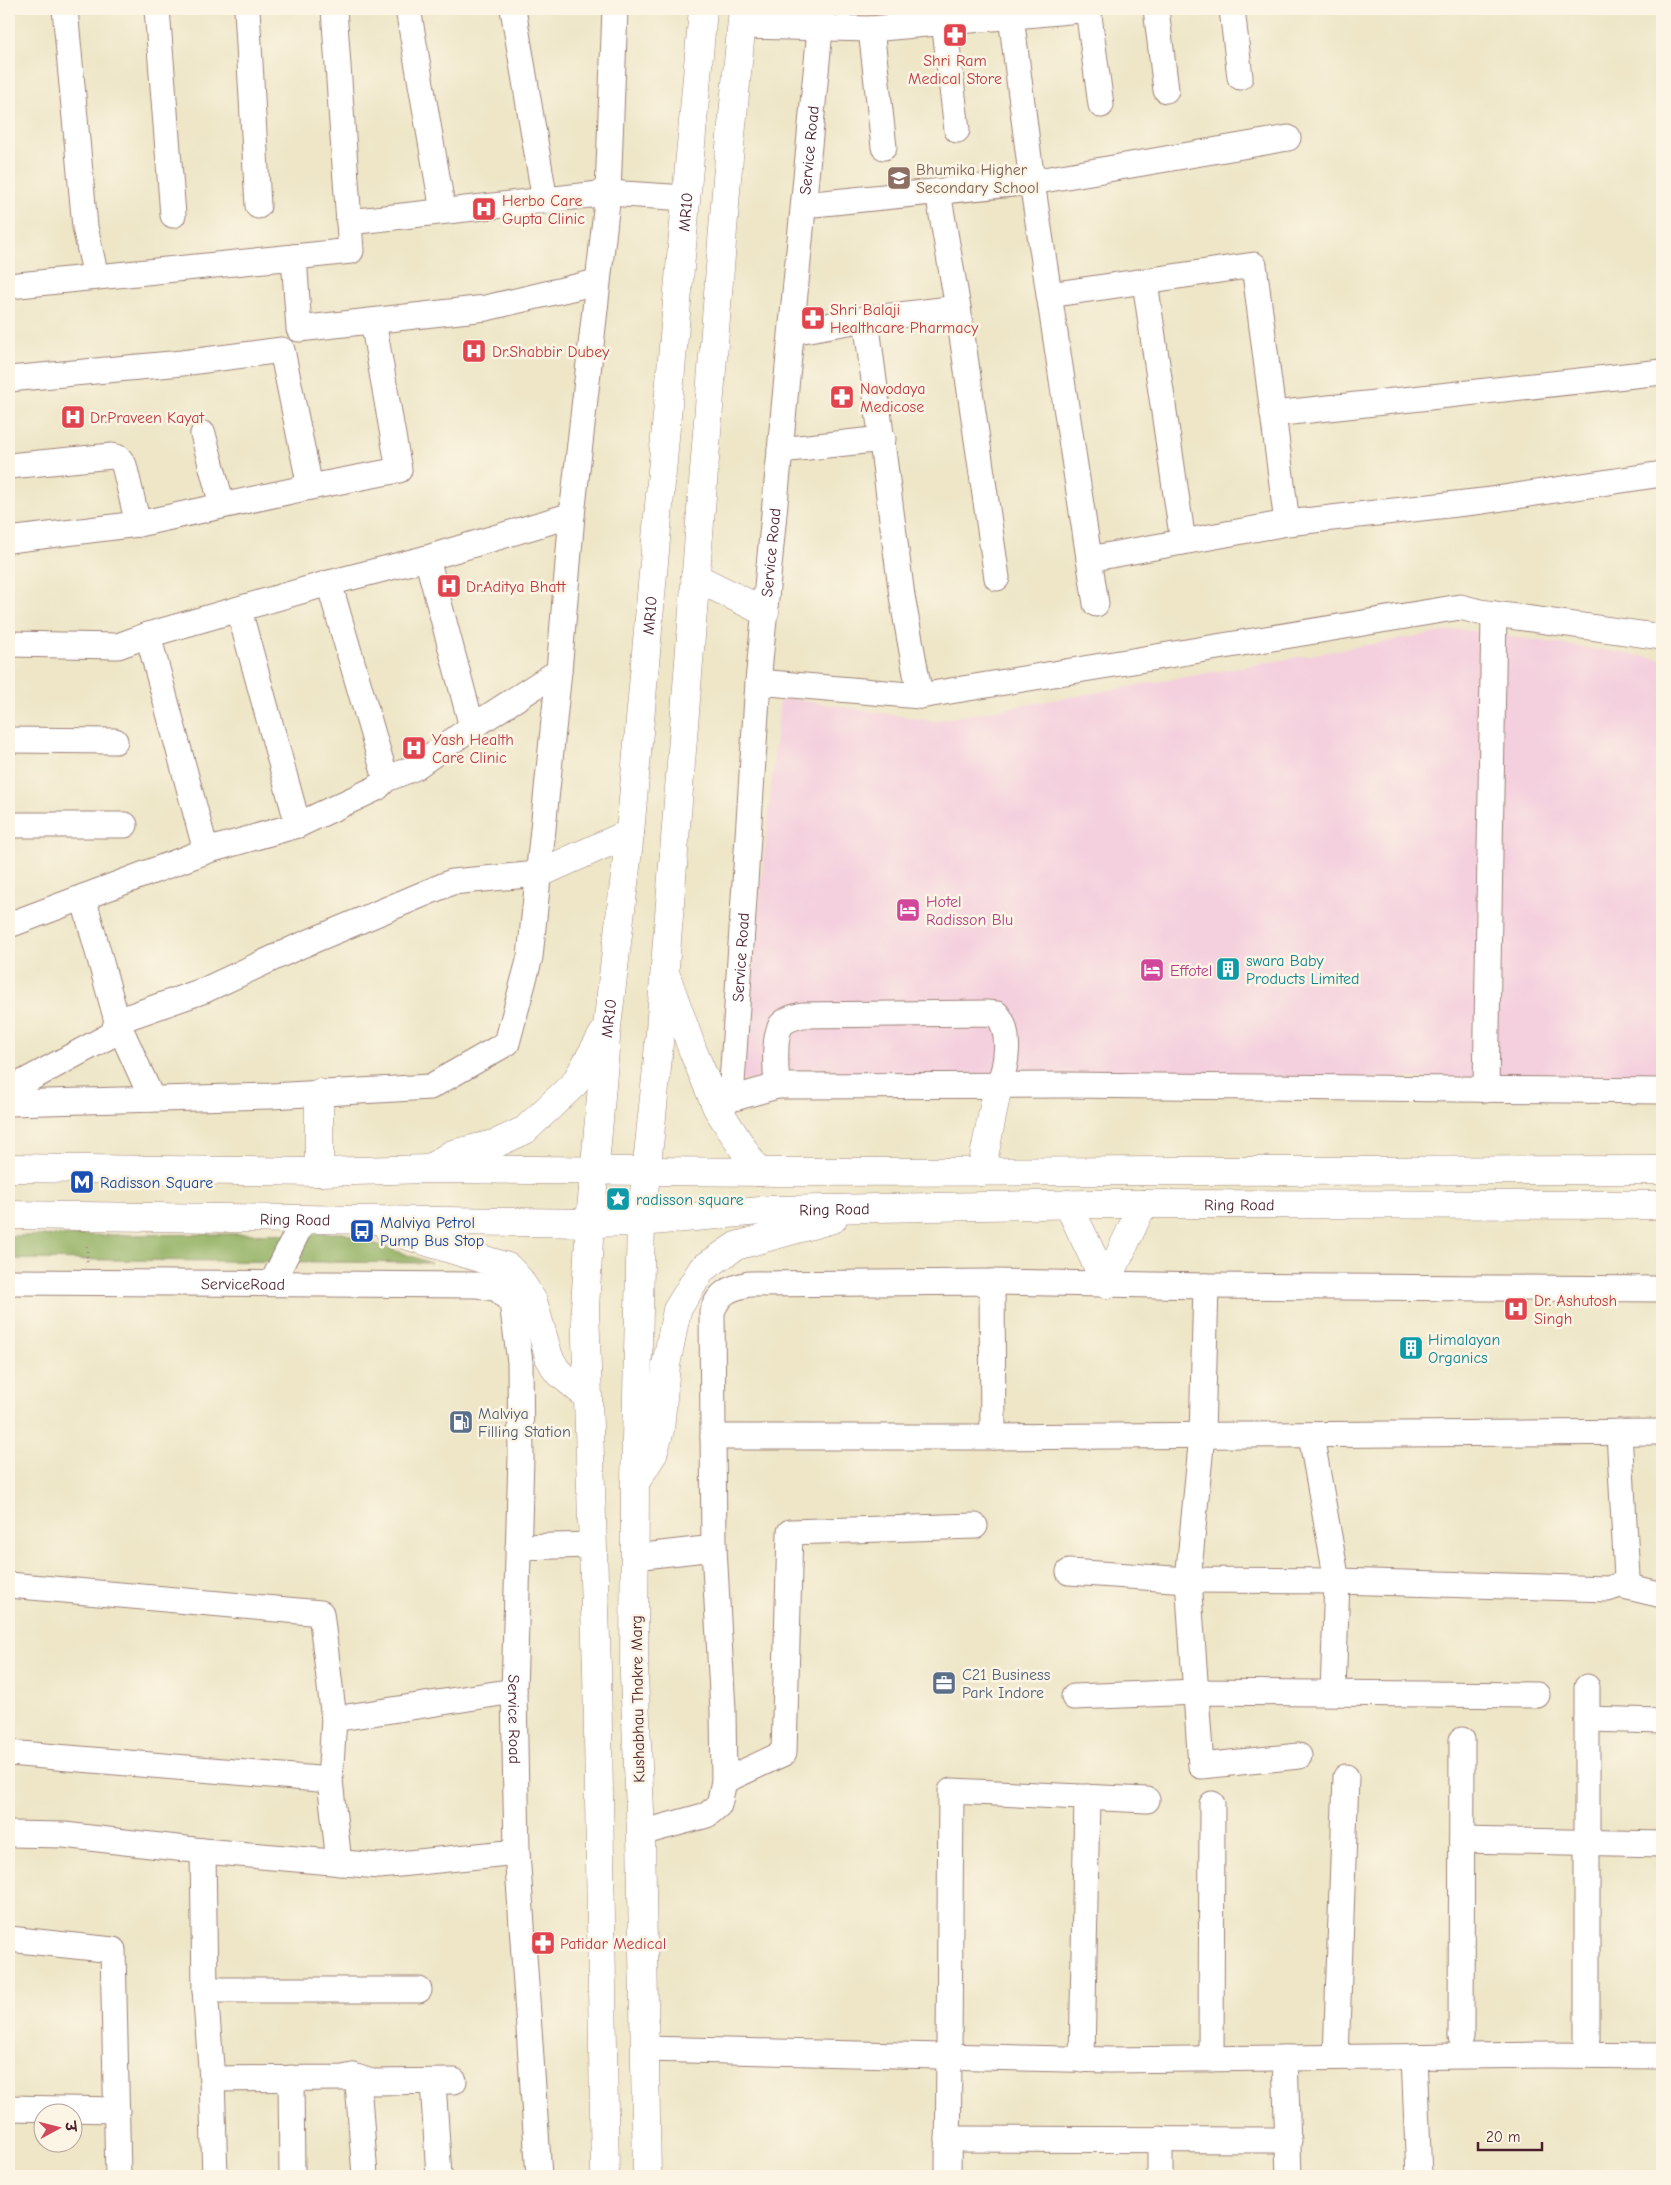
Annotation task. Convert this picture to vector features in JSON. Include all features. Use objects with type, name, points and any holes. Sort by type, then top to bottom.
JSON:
[{"type":"main road","name":"MR10","points":[[590,1223],[607,1027],[630,833],[703,9]]},
{"type":"main road","points":[[640,1222],[657,1068],[695,577],[742,17]]},
{"type":"main road","points":[[695,577],[765,612]]},
{"type":"main road","points":[[538,874],[630,833]]},
{"type":"main road","points":[[664,970],[693,1051],[724,1103],[758,1172]]},
{"type":"main road","points":[[428,1169],[452,1154],[497,1143],[525,1130],[575,1083],[607,1027]]},
{"type":"main road","points":[[981,1172],[998,1086]]},
{"type":"main road","points":[[319,1094],[319,1172]]},
{"type":"main road","name":"Ring Road","points":[[9,1168],[319,1172],[428,1169],[595,1172],[1662,1170]]},
{"type":"main road","points":[[1068,1204],[1106,1284]]},
{"type":"main road","name":"Ring Road","points":[[9,1215],[590,1223],[640,1222],[772,1210],[1068,1204],[1662,1205]]},
{"type":"main road","points":[[1106,1284],[1142,1204]]},
{"type":"main road","points":[[635,1483],[653,1454],[660,1430],[666,1365],[677,1310],[702,1269],[736,1246],[874,1208]]},
{"type":"main road","points":[[354,1220],[464,1252],[508,1267],[519,1279],[533,1301],[549,1357],[558,1370],[587,1396]]},
{"type":"main road","name":"Kushabhau Thakre Marg","points":[[640,1222],[635,1483],[634,1676],[641,1833],[647,2176]]},
{"type":"main road","points":[[590,1223],[585,1308],[597,1669],[605,2176]]},
{"type":"street","points":[[65,9],[85,227],[96,277]]},
{"type":"street","points":[[157,9],[173,215]]},
{"type":"street","points":[[248,9],[258,206]]},
{"type":"street","points":[[9,286],[351,251],[334,9]]},
{"type":"street","points":[[408,9],[443,211]]},
{"type":"street","points":[[513,9],[545,201]]},
{"type":"street","points":[[9,1103],[319,1094],[430,1087],[507,1043],[530,957],[560,671],[572,516],[608,193],[615,9]]},
{"type":"street","points":[[742,17],[821,18],[870,29],[1089,9],[1101,105]]},
{"type":"street","points":[[1156,9],[1166,90]]},
{"type":"street","points":[[1232,9],[1240,77]]},
{"type":"street","points":[[1011,16],[1032,182],[1096,604]]},
{"type":"street","name":"Service Road","points":[[724,1103],[758,682],[821,18]]},
{"type":"street","points":[[944,21],[957,130]]},
{"type":"street","points":[[870,29],[884,147]]},
{"type":"street","points":[[804,206],[1032,182],[1288,138]]},
{"type":"street","points":[[938,192],[958,308],[997,578]]},
{"type":"street","points":[[349,222],[608,193],[686,198]]},
{"type":"street","points":[[294,257],[299,330],[486,308],[597,282]]},
{"type":"street","points":[[1049,295],[1254,265],[1287,523]]},
{"type":"street","points":[[1146,282],[1183,542]]},
{"type":"street","points":[[792,332],[866,319],[958,308]]},
{"type":"street","points":[[866,319],[902,596],[920,696]]},
{"type":"street","points":[[9,540],[138,524],[398,470],[372,321]]},
{"type":"street","points":[[9,379],[182,363],[282,350],[310,487]]},
{"type":"street","points":[[1272,414],[1662,372]]},
{"type":"street","points":[[203,434],[222,506]]},
{"type":"street","points":[[780,450],[883,439]]},
{"type":"street","points":[[9,466],[112,456],[119,458],[124,465],[138,524]]},
{"type":"street","points":[[1090,559],[1287,523],[1482,501],[1662,474]]},
{"type":"street","points":[[9,644],[118,646],[148,635],[329,583],[427,558],[572,516]]},
{"type":"street","points":[[427,558],[472,727]]},
{"type":"street","points":[[329,583],[386,779]]},
{"type":"street","points":[[758,682],[920,696],[1460,607],[1494,614],[1662,637]]},
{"type":"street","points":[[239,610],[298,825]]},
{"type":"street","points":[[1486,1090],[1494,614]]},
{"type":"street","points":[[148,635],[206,851]]},
{"type":"street","points":[[9,924],[206,851],[298,825],[377,788],[386,779],[414,768],[472,727],[560,671]]},
{"type":"street","points":[[9,740],[115,742]]},
{"type":"street","points":[[9,824],[125,825]]},
{"type":"street","points":[[117,1021],[205,990],[295,948],[452,882],[538,874]]},
{"type":"street","points":[[83,897],[117,1021],[152,1099]]},
{"type":"street","points":[[777,1086],[777,1037],[781,1026],[790,1018],[803,1015],[986,1013],[997,1014],[1004,1023],[1006,1038],[1004,1068],[998,1086]]},
{"type":"street","points":[[9,1090],[113,1034],[117,1021]]},
{"type":"street","points":[[724,1103],[777,1086],[1065,1085],[1662,1091]]},
{"type":"street","points":[[272,1284],[304,1219]]},
{"type":"street","name":"ServiceRoad","points":[[9,1282],[477,1285]]},
{"type":"street","points":[[992,1282],[993,1437]]},
{"type":"street","points":[[641,1833],[707,1815],[719,1805],[724,1781],[724,1711],[714,1548],[712,1312],[716,1301],[732,1287],[749,1284],[992,1282],[1206,1286],[1662,1289]]},
{"type":"street","name":"Service Road","points":[[477,1285],[498,1289],[512,1303],[520,1362],[521,1456],[514,1691],[517,1852],[539,2176]]},
{"type":"street","points":[[1206,1286],[1202,1435],[1188,1580],[1201,1766],[1299,1756]]},
{"type":"street","points":[[1069,1572],[1188,1580],[1337,1581],[1608,1589],[1620,1585],[1627,1577],[1619,1432]]},
{"type":"street","points":[[713,1436],[1312,1436],[1662,1432]]},
{"type":"street","points":[[1312,1436],[1337,1581],[1333,1692]]},
{"type":"street","points":[[724,1781],[784,1753],[790,1532],[975,1526]]},
{"type":"street","points":[[518,1547],[592,1545]]},
{"type":"street","points":[[636,1557],[714,1548]]},
{"type":"street","points":[[9,1585],[321,1613],[334,1719],[330,1780],[339,1863]]},
{"type":"street","points":[[1620,1585],[1662,1595]]},
{"type":"street","points":[[1586,1687],[1587,2039]]},
{"type":"street","points":[[334,1719],[514,1691]]},
{"type":"street","points":[[1074,1697],[1196,1692],[1537,1695]]},
{"type":"street","points":[[1587,1719],[1662,1721]]},
{"type":"street","points":[[1461,2037],[1462,1740]]},
{"type":"street","points":[[9,1753],[330,1780]]},
{"type":"street","points":[[1336,2058],[1346,1777]]},
{"type":"street","points":[[948,2176],[951,1790],[1147,1800]]},
{"type":"street","points":[[1082,2060],[1086,1797]]},
{"type":"street","points":[[1211,2059],[1212,1804]]},
{"type":"street","points":[[9,1834],[64,1835],[203,1851],[379,1866],[517,1852]]},
{"type":"street","points":[[1462,1840],[1662,1844]]},
{"type":"street","points":[[203,1851],[205,1990],[212,2079],[215,2176]]},
{"type":"street","points":[[9,1939],[113,1950],[118,2176]]},
{"type":"street","points":[[205,1990],[419,1990]]},
{"type":"street","points":[[645,2049],[1082,2060],[1414,2056],[1662,2056]]},
{"type":"street","points":[[1414,2056],[1419,2176]]},
{"type":"street","points":[[1285,2058],[1289,2140],[1288,2176]]},
{"type":"street","points":[[212,2079],[343,2078],[353,2076],[372,2082],[444,2082],[439,2176]]},
{"type":"street","points":[[353,2076],[358,2083],[365,2176]]},
{"type":"street","points":[[291,2078],[292,2176]]},
{"type":"street","points":[[9,2108],[116,2110]]},
{"type":"street","points":[[948,2139],[1289,2140]]},
{"type":"street","points":[[1160,2139],[1160,2176]]},
{"type":"shaded area","points":[[1459,629],[1662,659],[1662,1078],[742,1081],[780,697],[933,721]]},
{"type":"green space","points":[[343,1233],[431,1263],[9,1259],[9,1236]]},
{"type":"place","name":"Shri Ram Medical Store","points":[[955,35]]},
{"type":"place","name":"Bhumika Higher Secondary School","points":[[899,178]]},
{"type":"place","name":"Herbo Care Gupta Clinic","points":[[484,209]]},
{"type":"place","name":"Shri Balaji Healthcare Pharmacy","points":[[813,318]]},
{"type":"place","name":"Dr.Shabbir Dubey","points":[[474,351]]},
{"type":"place","name":"Navodaya Medicose","points":[[842,397]]},
{"type":"place","name":"Dr.Praveen Kayat","points":[[73,417]]},
{"type":"place","name":"Dr.Aditya Bhatt","points":[[449,586]]},
{"type":"place","name":"Yash Health Care Clinic","points":[[414,748]]},
{"type":"place","name":"Hotel Radisson Blu","points":[[908,910]]},
{"type":"place","name":"swara Baby Products Limited","points":[[1228,969]]},
{"type":"place","name":"Effotel","points":[[1152,970]]},
{"type":"place","name":"Radisson Square","points":[[82,1182]]},
{"type":"place","name":"radisson square","points":[[618,1199]]},
{"type":"place","name":"Malviya Petrol Pump Bus Stop","points":[[362,1231]]},
{"type":"place","name":"Dr. Ashutosh Singh","points":[[1516,1309]]},
{"type":"place","name":"Himalayan Organics","points":[[1411,1348]]},
{"type":"place","name":"Malviya Filling Station","points":[[461,1422]]},
{"type":"place","name":"C21 Business Park Indore","points":[[944,1683]]},
{"type":"place","name":"Patidar Medical","points":[[543,1943]]}]
